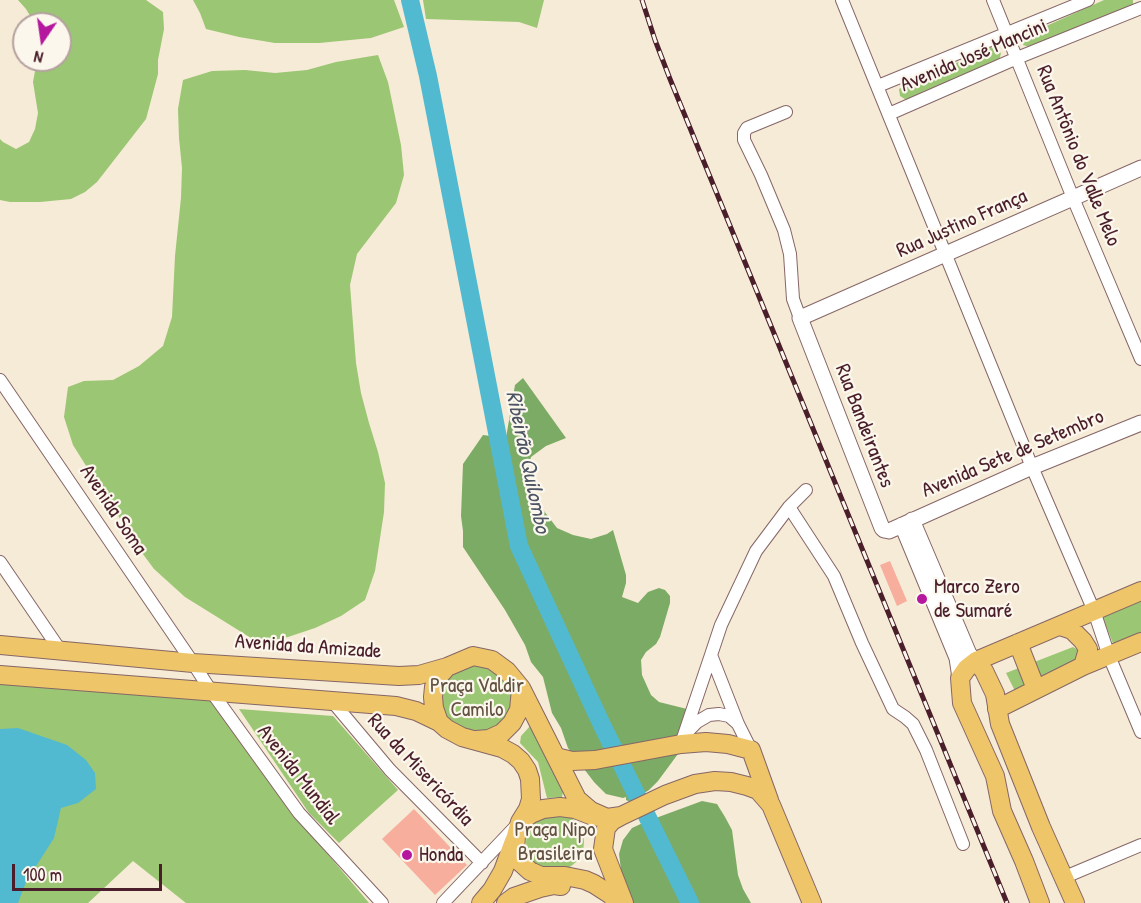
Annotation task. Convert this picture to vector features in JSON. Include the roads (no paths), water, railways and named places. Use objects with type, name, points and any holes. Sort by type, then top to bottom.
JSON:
[{"type":"main road","points":[[1040,903],[1002,811],[995,776],[963,703],[960,678],[976,661],[1141,591]]},
{"type":"main road","points":[[1059,626],[1072,630],[1088,649],[1083,666]]},
{"type":"main road","points":[[997,709],[1083,666],[1141,642]]},
{"type":"main road","points":[[1018,643],[1036,688]]},
{"type":"main road","name":"Avenida da Amizade","points":[[0,645],[193,663],[399,676],[419,675],[474,656],[492,660],[507,671],[521,688],[578,799],[591,811],[620,815]]},
{"type":"main road","points":[[976,661],[984,671],[995,694],[1000,724],[1075,903]]},
{"type":"main road","points":[[439,722],[434,708],[434,687],[439,676],[447,667]]},
{"type":"main road","points":[[0,675],[396,706],[416,711],[462,737],[502,748],[513,754],[528,770],[531,799],[503,871],[481,903]]},
{"type":"main road","points":[[474,741],[489,739],[502,733],[512,723],[519,710],[521,688]]},
{"type":"main road","points":[[556,757],[572,761],[595,760],[683,739],[728,744],[751,750],[771,805],[813,903]]},
{"type":"main road","points":[[624,903],[603,849],[606,828],[620,815],[695,784],[715,781],[731,782],[758,790],[771,805]]},
{"type":"main road","points":[[617,903],[611,895],[585,880],[565,876],[541,876],[530,871],[520,862],[515,850],[518,829],[531,814],[543,809],[560,807],[575,809],[592,816],[620,815]]},
{"type":"main road","points":[[1024,861],[1020,835],[1023,829],[1029,826],[1035,828],[1048,842]]},
{"type":"main road","points":[[506,903],[514,897],[554,885],[569,886],[588,892],[606,903]]},
{"type":"street","points":[[842,0],[1032,467],[1094,611],[1108,656],[1141,732]]},
{"type":"street","name":"Rua Antônio do Valle Melo","points":[[993,0],[1141,359]]},
{"type":"street","name":"Avenida José Mancini","points":[[878,86],[1088,0]]},
{"type":"street","name":"Avenida José Mancini","points":[[889,114],[1017,58],[1141,8]]},
{"type":"street","points":[[786,112],[747,128],[744,140],[784,230],[790,254],[794,299],[800,318]]},
{"type":"street","name":"Rua Justino França","points":[[800,318],[1141,168]]},
{"type":"street","name":"Rua Bandeirantes","points":[[800,318],[882,528],[889,531],[907,522]]},
{"type":"street","name":"Avenida Soma","points":[[1,383],[193,663]]},
{"type":"street","name":"Avenida Sete de Setembro","points":[[907,522],[1032,467],[1141,423]]},
{"type":"street","points":[[683,739],[721,625],[756,551],[789,507],[806,490]]},
{"type":"street","points":[[789,507],[834,576],[893,709],[913,724],[926,750],[963,844]]},
{"type":"street","points":[[907,522],[969,654],[976,661]]},
{"type":"street","points":[[907,522],[957,658],[960,678]]},
{"type":"street","points":[[0,561],[60,650]]},
{"type":"street","points":[[711,655],[738,724],[751,750]]},
{"type":"street","name":"Avenida Mundial","points":[[193,663],[307,823],[382,903]]},
{"type":"street","name":"Rua da Misericórdia","points":[[332,701],[390,770],[482,863]]},
{"type":"street","points":[[683,739],[697,722],[710,715],[729,716],[738,724]]},
{"type":"street","points":[[443,903],[518,829]]},
{"type":"street","points":[[1065,877],[1141,845]]},
{"type":"water","points":[[18,728],[67,745],[86,760],[95,773],[96,789],[78,803],[61,808],[54,838],[26,882],[18,903],[0,903],[0,729]]},
{"type":"waterway","name":"Ribeirão Quilombo","points":[[410,0],[428,76],[519,546],[601,723],[690,903]]},
{"type":"railway","points":[[642,0],[670,79],[1007,903]]},
{"type":"place","name":"Marco Zero de Sumaré","points":[[922,599]]},
{"type":"place","name":"Honda","points":[[407,855]]},
{"type":"park label","name":"Praça Valdir Camilo","points":[[477,698]]},
{"type":"park label","name":"Praça Nipo Brasileira","points":[[555,842]]}]
